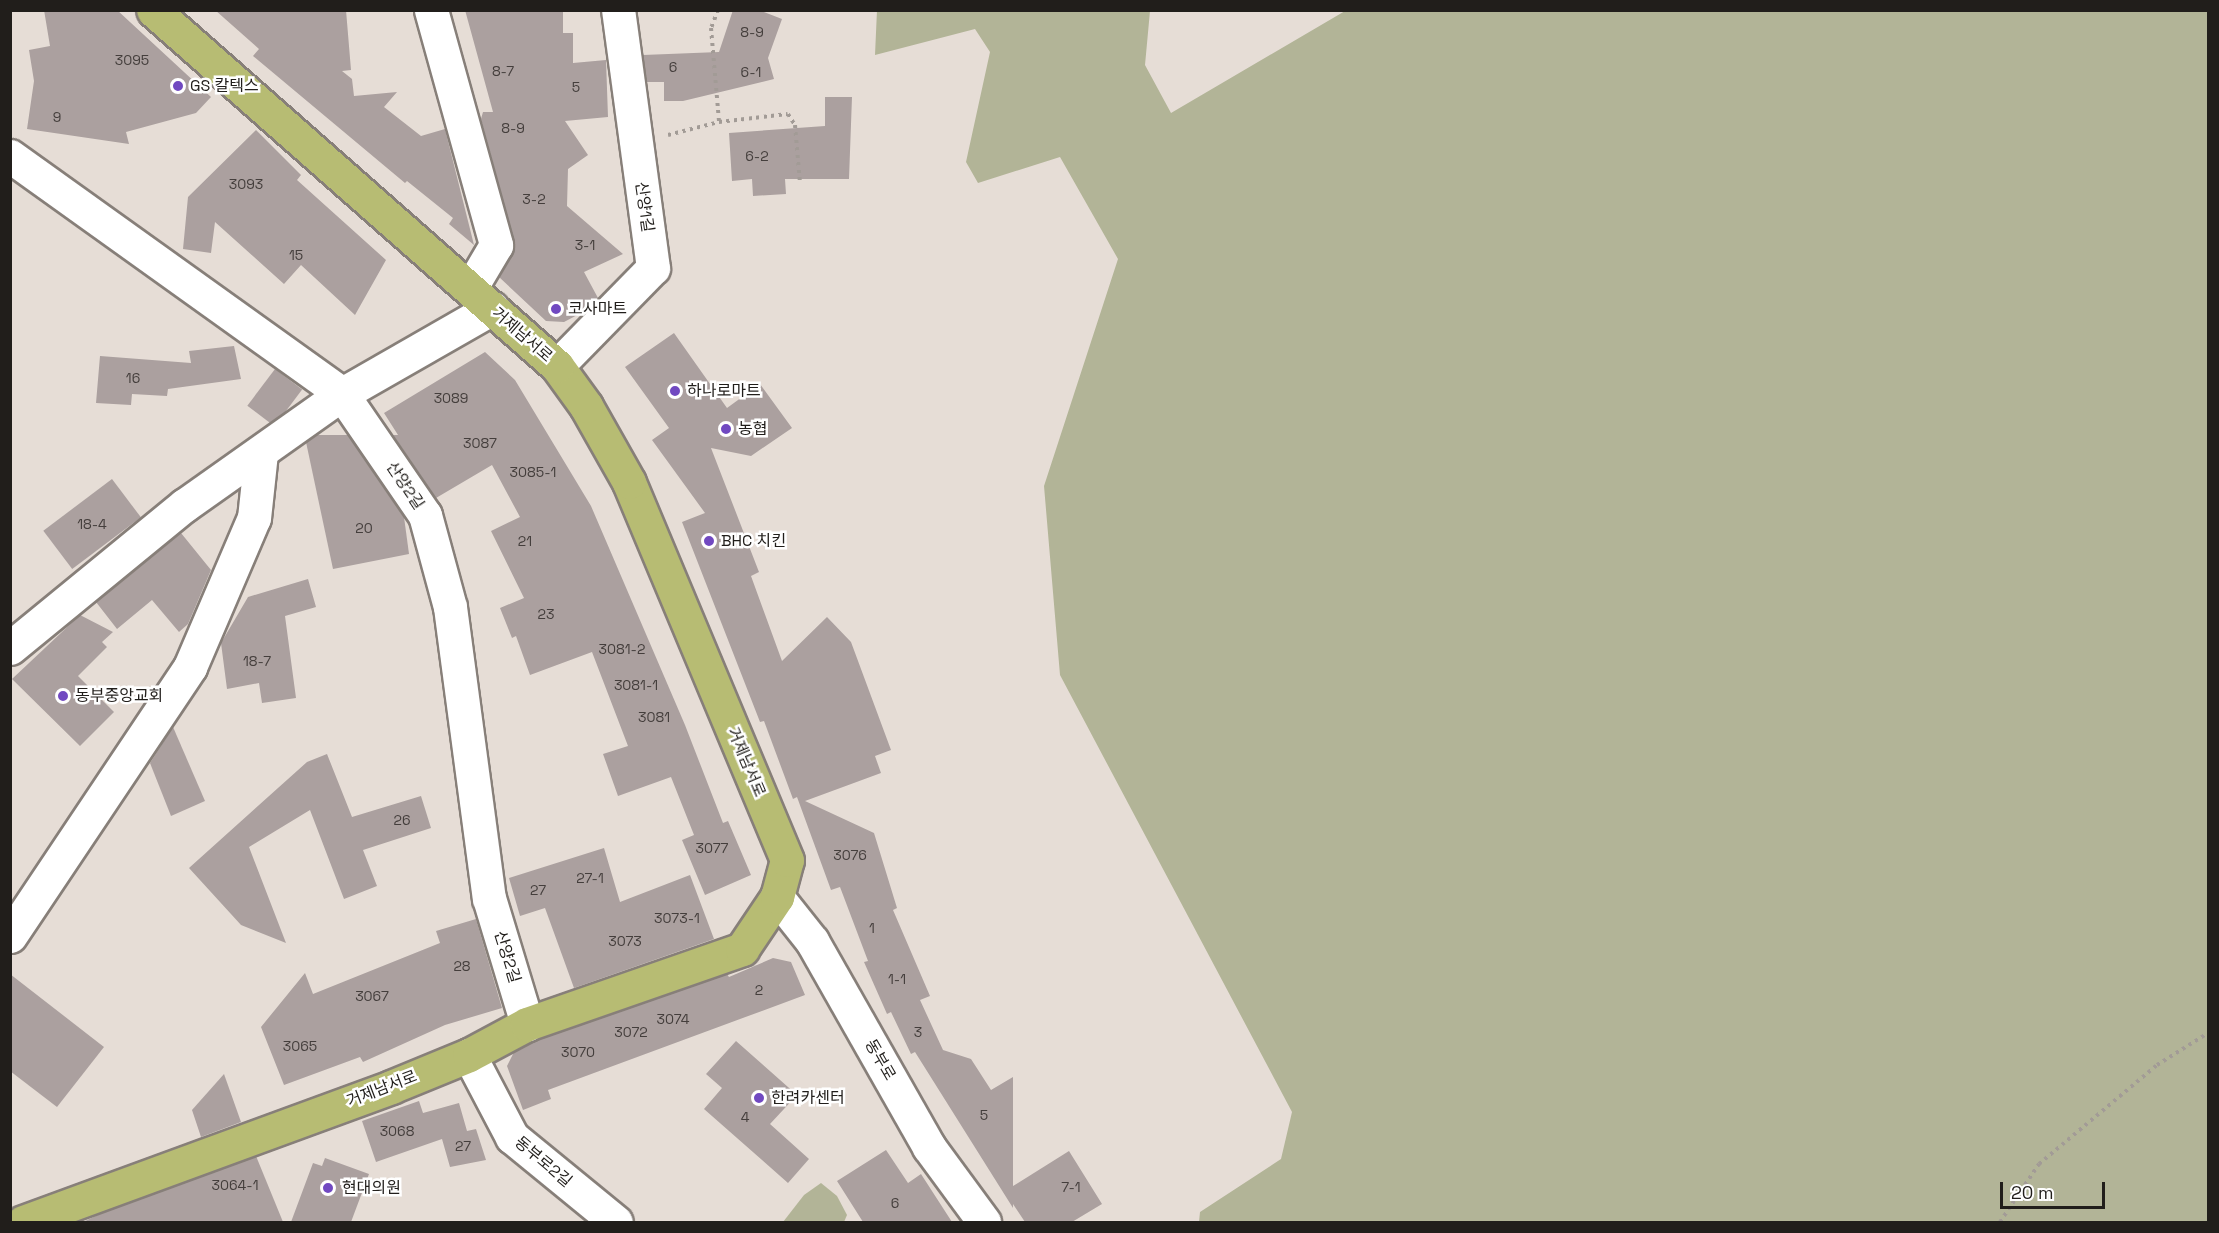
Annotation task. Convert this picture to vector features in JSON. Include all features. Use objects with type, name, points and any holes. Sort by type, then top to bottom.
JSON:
[{"type":"main road","name":"거제남서로","points":[[23,1222],[469,1055],[527,1024],[742,949],[777,897],[787,860],[629,482],[586,406],[557,366],[153,10]]},
{"type":"street","points":[[10,648],[185,505],[481,298],[496,245],[431,10]]},
{"type":"street","name":"산양1길","points":[[557,366],[653,268],[618,10]]},
{"type":"street","name":"산양2길","points":[[10,156],[342,394],[425,515],[450,607],[489,898],[527,1024]]},
{"type":"street","points":[[10,936],[190,667],[254,518],[261,452]]},
{"type":"street","name":"동부로","points":[[777,897],[812,941],[929,1147],[984,1222]]},
{"type":"street","name":"동부로2길","points":[[469,1055],[512,1137],[616,1222]]},
{"type":"path","points":[[718,10],[711,28],[718,122]]},
{"type":"path","points":[[635,144],[718,122],[788,114],[795,125],[800,183]]},
{"type":"path","points":[[2000,1222],[2039,1164],[2157,1065],[2208,1033]]},
{"type":"green space","points":[[877,10],[1150,11],[1145,65],[1171,113],[1345,11],[2208,11],[2208,1222],[1199,1222],[1200,1212],[1281,1159],[1292,1112],[1060,675],[1044,486],[1118,259],[1060,157],[978,183],[966,162],[990,52],[975,29],[875,55]]},
{"type":"green space","points":[[821,1183],[837,1196],[847,1215],[844,1222],[783,1222],[804,1195]]},
{"type":"building","points":[[44,10],[117,10],[211,97],[196,113],[126,132],[129,144],[27,129],[34,81],[29,50],[50,46]]},
{"type":"building","points":[[215,10],[346,10],[351,70],[342,71],[352,79],[354,96],[397,92],[384,107],[421,136],[445,129],[474,245],[449,224],[453,218],[407,181],[405,183],[253,56],[259,49]]},
{"type":"building","points":[[465,10],[563,10],[563,33],[573,33],[573,63],[606,60],[608,117],[565,121],[588,155],[568,169],[567,206],[623,254],[584,272],[598,298],[585,311],[564,322],[546,321],[499,277],[512,254],[514,240],[481,119],[483,112],[493,112]]},
{"type":"building","points":[[733,10],[759,10],[782,19],[768,58],[774,79],[683,101],[664,101],[664,82],[647,82],[643,55],[719,52]]},
{"type":"building","points":[[825,97],[852,97],[849,179],[785,179],[786,194],[753,196],[752,179],[732,181],[729,133],[825,126]]},
{"type":"building","points":[[256,130],[301,175],[297,180],[386,260],[355,315],[301,265],[284,284],[215,222],[211,253],[183,249],[188,197]]},
{"type":"building","points":[[674,333],[727,408],[760,384],[792,428],[751,456],[711,448],[759,572],[751,576],[782,661],[827,617],[851,642],[891,750],[875,756],[881,773],[805,801],[874,833],[897,908],[893,910],[930,996],[920,1000],[943,1050],[971,1059],[991,1090],[1013,1077],[1013,1186],[1069,1151],[1102,1204],[1072,1222],[1025,1222],[1013,1204],[1013,1208],[915,1052],[911,1054],[891,1012],[887,1014],[864,962],[868,961],[840,887],[831,890],[797,797],[793,799],[764,721],[760,722],[682,522],[705,513],[652,440],[669,428],[625,367]]},
{"type":"building","points":[[234,346],[241,379],[168,389],[167,396],[132,394],[131,405],[96,403],[100,356],[191,363],[189,351]]},
{"type":"building","points":[[485,352],[515,380],[591,506],[685,725],[723,823],[728,821],[751,875],[705,895],[682,840],[694,835],[671,777],[618,796],[603,754],[628,746],[592,652],[530,675],[516,636],[512,638],[500,608],[524,598],[491,531],[520,517],[492,465],[436,498],[393,435],[398,435],[384,413]]},
{"type":"building","points":[[275,369],[302,389],[274,426],[247,406]]},
{"type":"building","points":[[316,435],[348,435],[404,517],[409,554],[333,569],[306,442]]},
{"type":"building","points":[[112,479],[141,517],[72,569],[43,531]]},
{"type":"building","points":[[181,533],[211,570],[188,624],[179,632],[152,600],[117,629],[96,602]]},
{"type":"building","points":[[308,579],[316,607],[285,616],[296,698],[262,703],[259,683],[227,689],[221,643],[248,597]]},
{"type":"building","name":"동부중앙교회","points":[[80,615],[113,632],[102,642],[107,647],[78,676],[114,712],[80,746],[12,679]]},
{"type":"building","points":[[173,727],[205,801],[171,816],[150,763]]},
{"type":"building","points":[[327,754],[352,817],[421,796],[431,828],[363,850],[377,886],[344,899],[310,810],[249,847],[286,943],[241,925],[189,868],[307,762]]},
{"type":"building","points":[[604,848],[620,902],[690,875],[714,939],[574,988],[545,908],[520,916],[509,878]]},
{"type":"building","points":[[476,919],[502,1008],[445,1025],[363,1062],[360,1057],[284,1085],[261,1027],[305,973],[313,994],[440,943],[436,931]]},
{"type":"building","points":[[773,958],[791,962],[805,995],[548,1090],[551,1099],[523,1110],[507,1066],[514,1052],[535,1041],[727,974],[729,977]]},
{"type":"building","points":[[10,974],[104,1047],[57,1107],[10,1071]]},
{"type":"building","points":[[736,1041],[797,1095],[770,1124],[809,1159],[788,1183],[704,1109],[722,1088],[706,1074]]},
{"type":"building","points":[[224,1074],[241,1122],[201,1137],[192,1110]]},
{"type":"building","points":[[419,1101],[423,1113],[459,1103],[467,1131],[476,1129],[486,1160],[450,1167],[442,1139],[376,1162],[362,1121]]},
{"type":"building","points":[[886,1150],[908,1183],[921,1174],[952,1222],[863,1222],[837,1181]]},
{"type":"building","points":[[256,1156],[283,1222],[83,1222],[102,1213]]},
{"type":"building","points":[[325,1158],[369,1174],[351,1222],[291,1222],[313,1163],[322,1166]]},
{"type":"place","name":"GS 칼텍스","points":[[178,86]]},
{"type":"place","name":"코사마트","points":[[556,309]]},
{"type":"place","name":"하나로마트","points":[[675,391]]},
{"type":"place","name":"농협","points":[[726,429]]},
{"type":"place","name":"BHC 치킨","points":[[709,541]]},
{"type":"place","name":"동부중앙교회","points":[[63,696]]},
{"type":"place","name":"한려카센터","points":[[759,1098]]},
{"type":"place","name":"현대의원","points":[[328,1188]]}]
